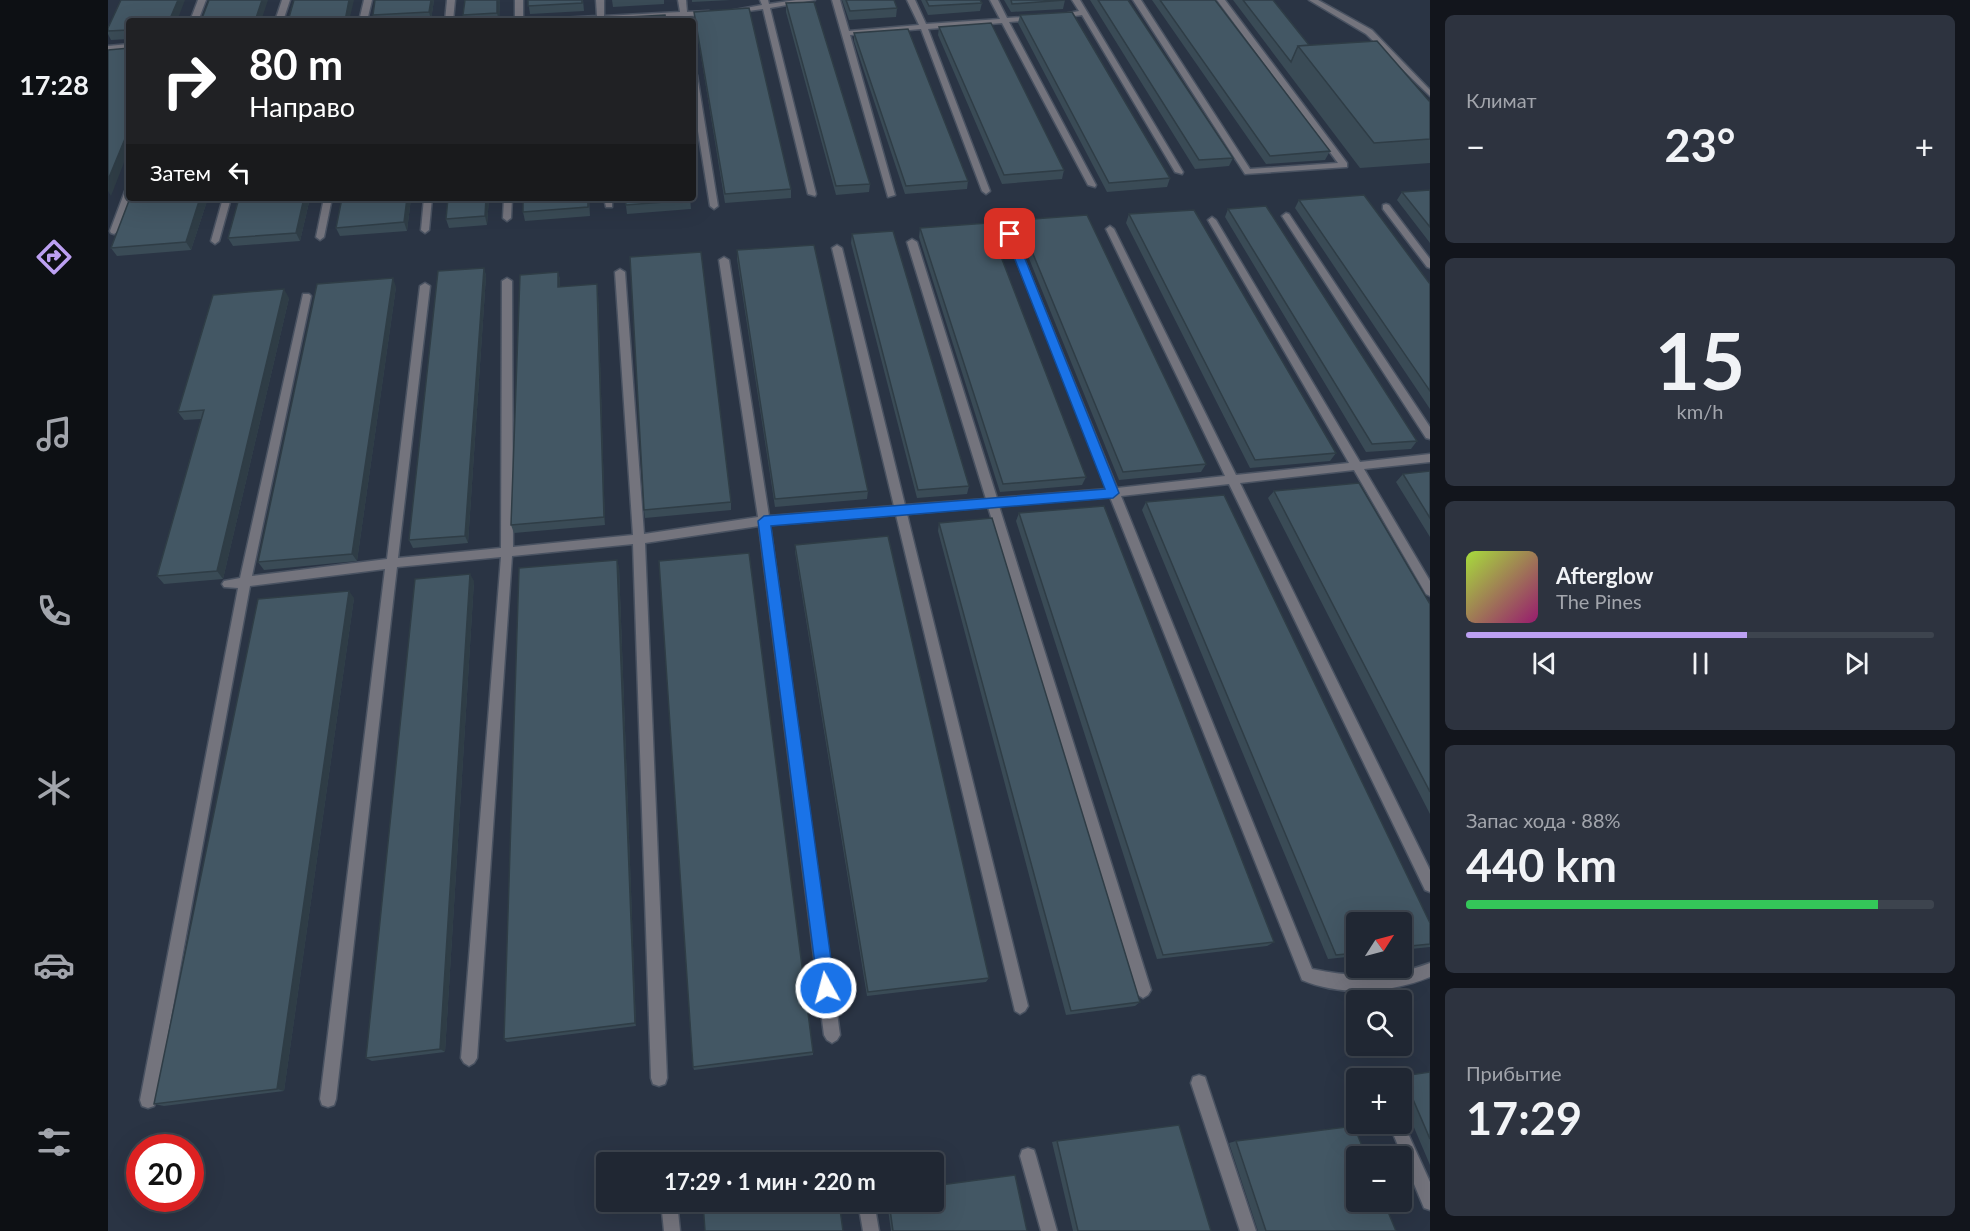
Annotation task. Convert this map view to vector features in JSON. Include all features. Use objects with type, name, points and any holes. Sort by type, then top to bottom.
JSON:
[{"type":"lane","points":[[195,18],[202,0]]},
{"type":"lane","points":[[280,18],[286,0]]},
{"type":"lane","points":[[364,18],[368,0]]},
{"type":"lane","points":[[449,18],[451,0]]},
{"type":"lane","points":[[519,0],[519,18]]},
{"type":"lane","points":[[600,0],[601,18]]},
{"type":"lane","points":[[682,0],[684,18],[765,4],[811,0]]},
{"type":"lane","points":[[836,0],[891,195]]},
{"type":"lane","points":[[911,0],[924,27],[987,191]]},
{"type":"lane","points":[[994,0],[1092,185]]},
{"type":"lane","points":[[1076,0],[1179,172]]},
{"type":"lane","points":[[1137,0],[1248,172],[1344,165],[1221,0]]},
{"type":"lane","points":[[1313,0],[1369,32],[1430,94]]},
{"type":"lane","points":[[765,4],[812,194]]},
{"type":"lane","points":[[1050,16],[1083,13]]},
{"type":"lane","points":[[846,33],[1039,18]]},
{"type":"lane","points":[[108,48],[126,46]]},
{"type":"lane","points":[[696,94],[714,206]]},
{"type":"lane","points":[[114,231],[126,199]]},
{"type":"lane","points":[[215,241],[226,201]]},
{"type":"lane","points":[[320,237],[327,201]]},
{"type":"lane","points":[[425,230],[428,201]]},
{"type":"lane","points":[[507,218],[508,201]]},
{"type":"lane","points":[[1386,207],[1430,265]]},
{"type":"lane","points":[[1286,216],[1430,435]]},
{"type":"lane","points":[[1212,220],[1430,591]]},
{"type":"lane","points":[[1110,229],[1430,885]]},
{"type":"lane","points":[[1010,234],[1307,975],[1367,985],[1404,981],[1430,970]]},
{"type":"lane","points":[[912,242],[1143,990]]},
{"type":"lane","points":[[837,248],[1020,1006]]},
{"type":"lane","points":[[724,260],[764,521],[832,1035]]},
{"type":"lane","points":[[620,272],[639,539],[659,1078]]},
{"type":"lane","points":[[469,1058],[507,550],[507,281]]},
{"type":"lane","points":[[328,1099],[425,286]]},
{"type":"lane","points":[[148,1100],[245,583],[306,296]]},
{"type":"lane","points":[[228,584],[507,550],[639,539],[764,521],[899,512],[1113,493],[1430,458]]},
{"type":"lane","points":[[1199,1083],[1248,1231]]},
{"type":"lane","points":[[1401,1134],[1430,1202]]},
{"type":"lane","points":[[1028,1156],[1049,1231]]},
{"type":"lane","points":[[670,1212],[672,1231]]},
{"type":"lane","points":[[868,1212],[871,1231]]},
{"type":"building","points":[[121,0],[178,0],[170,18],[126,18],[126,30],[108,31]]},
{"type":"building","points":[[209,0],[262,0],[256,18],[202,18]]},
{"type":"building","points":[[294,0],[349,0],[346,18],[289,18]]},
{"type":"building","points":[[375,0],[431,0],[429,12],[373,15]]},
{"type":"building","points":[[465,0],[497,0],[497,13],[463,15]]},
{"type":"building","points":[[528,0],[582,0],[582,3],[528,6]]},
{"type":"building","points":[[846,0],[894,0],[897,8],[850,11]]},
{"type":"building","points":[[926,0],[980,0],[982,3],[929,6]]},
{"type":"building","points":[[1011,0],[1065,0],[1012,4]]},
{"type":"building","points":[[1098,0],[1128,0],[1233,158],[1199,160]]},
{"type":"building","points":[[1160,0],[1215,0],[1330,151],[1270,156]]},
{"type":"building","points":[[1243,0],[1273,0],[1309,45],[1298,46],[1291,62]]},
{"type":"building","points":[[814,2],[870,184],[836,186],[786,3]]},
{"type":"building","points":[[749,8],[791,189],[725,194],[694,12]]},
{"type":"building","points":[[1072,12],[1170,178],[1109,183],[1020,15]]},
{"type":"building","points":[[665,15],[666,18],[612,18]]},
{"type":"building","points":[[991,23],[1064,170],[1004,175],[939,27]]},
{"type":"building","points":[[908,29],[968,181],[906,186],[854,33]]},
{"type":"building","points":[[1377,41],[1430,102],[1430,139],[1374,143],[1298,46]]},
{"type":"building","points":[[126,48],[126,136],[108,180],[108,50]]},
{"type":"building","points":[[1430,190],[1430,227],[1402,192]]},
{"type":"building","points":[[1364,195],[1430,284],[1430,391],[1299,200]]},
{"type":"building","points":[[129,201],[199,201],[186,242],[111,248]]},
{"type":"building","points":[[238,201],[303,201],[296,233],[228,238]]},
{"type":"building","points":[[341,201],[407,201],[404,222],[336,228]]},
{"type":"building","points":[[448,201],[486,201],[485,216],[446,219]]},
{"type":"building","points":[[523,201],[588,201],[588,207],[523,212]]},
{"type":"building","points":[[625,201],[677,201],[626,205]]},
{"type":"building","points":[[1266,206],[1417,441],[1372,444],[1228,209]]},
{"type":"building","points":[[1194,210],[1336,453],[1255,460],[1129,214]]},
{"type":"building","points":[[1087,215],[1206,464],[1123,472],[1019,220]]},
{"type":"building","points":[[988,223],[1086,477],[1003,484],[920,228]]},
{"type":"building","points":[[893,231],[969,486],[918,490],[852,234]]},
{"type":"building","points":[[814,245],[868,491],[775,499],[737,250]]},
{"type":"building","points":[[701,252],[731,502],[644,510],[630,257]]},
{"type":"building","points":[[484,268],[465,536],[409,540],[438,271]]},
{"type":"building","points":[[558,272],[558,287],[597,284],[604,517],[511,525],[520,275]]},
{"type":"building","points":[[393,278],[352,554],[258,562],[317,284]]},
{"type":"building","points":[[284,289],[217,571],[157,576],[204,410],[178,412],[213,295]]},
{"type":"building","points":[[1430,471],[1430,518],[1403,474]]},
{"type":"building","points":[[1359,483],[1430,604],[1430,792],[1274,491]]},
{"type":"building","points":[[1224,495],[1430,923],[1430,944],[1412,946],[1412,912],[1346,912],[1346,954],[1336,955],[1146,502]]},
{"type":"building","points":[[1104,506],[1274,942],[1163,955],[1019,513]]},
{"type":"building","points":[[992,518],[1140,1002],[1071,1011],[939,523]]},
{"type":"building","points":[[888,536],[989,978],[868,992],[795,545]]},
{"type":"building","points":[[749,553],[813,1052],[693,1067],[659,561]]},
{"type":"building","points":[[617,560],[635,1023],[504,1039],[519,568]]},
{"type":"building","points":[[470,574],[440,1049],[366,1058],[415,579]]},
{"type":"building","points":[[349,591],[277,1089],[154,1104],[258,599]]},
{"type":"building","points":[[1430,1072],[1430,1139],[1412,1097],[1412,1075]]},
{"type":"building","points":[[1179,1125],[1211,1231],[1078,1231],[1057,1141]]},
{"type":"building","points":[[1346,1127],[1346,1134],[1357,1134],[1362,1146],[1346,1146],[1346,1212],[1388,1212],[1396,1231],[1266,1231],[1236,1141]]},
{"type":"building","points":[[1015,1175],[1027,1231],[893,1231],[890,1212],[944,1212],[944,1185]]},
{"type":"building","points":[[704,1212],[840,1212],[843,1231],[705,1231]]},
{"type":"route","points":[[826,988],[764,521],[899,512],[1113,493],[1010,234]]}]
